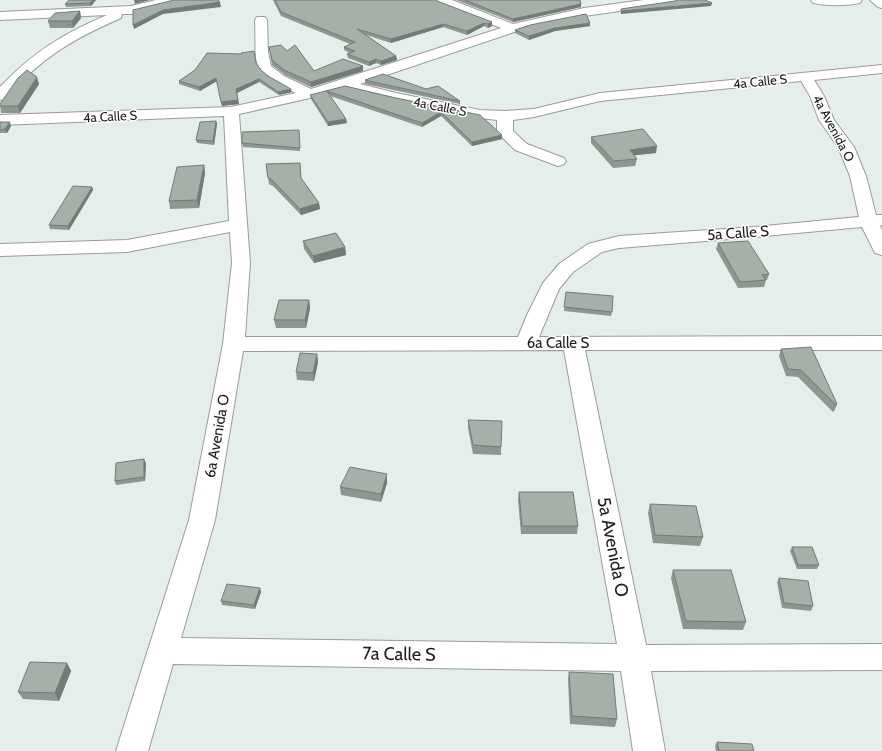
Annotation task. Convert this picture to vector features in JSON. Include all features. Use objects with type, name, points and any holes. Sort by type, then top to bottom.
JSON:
[{"type":"street","points":[[0,96],[10,84],[49,49],[81,31],[131,10],[170,0]]},
{"type":"street","points":[[442,0],[511,28]]},
{"type":"street","points":[[344,84],[511,28],[584,12],[670,0]]},
{"type":"street","points":[[817,0],[838,2],[856,0]]},
{"type":"street","points":[[876,0],[882,4]]},
{"type":"street","points":[[0,16],[131,10]]},
{"type":"street","points":[[262,20],[262,52],[264,67],[274,76],[310,94]]},
{"type":"street","name":"4a Calle S","points":[[0,120],[231,111],[310,94],[344,84],[396,97],[480,114],[504,116],[534,113],[600,97],[882,69]]},
{"type":"street","name":"4a Avenida O","points":[[806,77],[817,96],[827,120],[846,147],[875,221],[882,249]]},
{"type":"street","name":"6a Avenida O","points":[[132,751],[202,520],[234,344],[241,263],[231,111]]},
{"type":"street","points":[[504,116],[505,132],[520,147],[558,161]]},
{"type":"street","name":"5a Calle S","points":[[526,344],[537,314],[550,288],[566,268],[595,248],[619,242],[875,221]]},
{"type":"street","points":[[0,250],[127,246],[238,224]]},
{"type":"street","name":"5a Avenida O","points":[[574,343],[634,658],[649,751]]},
{"type":"street","name":"6a Calle S","points":[[234,344],[882,343]]},
{"type":"street","name":"7a Calle S","points":[[163,651],[634,658],[882,657]]},
{"type":"building","points":[[69,0],[93,0],[90,3],[65,4]]},
{"type":"building","points":[[174,0],[218,0],[220,2],[163,10],[133,25],[133,10]]},
{"type":"building","points":[[275,0],[437,0],[492,22],[488,24],[484,23],[467,31],[443,24],[391,39],[357,29],[396,56],[381,61],[376,59],[369,62],[347,54],[355,51],[344,47],[355,42],[281,12]]},
{"type":"building","points":[[465,0],[580,0],[581,4],[513,19]]},
{"type":"building","points":[[676,0],[705,0],[712,3],[621,11],[621,9]]},
{"type":"building","points":[[80,11],[72,21],[48,21],[55,13]]},
{"type":"building","points":[[586,14],[590,23],[555,28],[529,36],[515,30],[530,25]]},
{"type":"building","points":[[281,45],[287,51],[295,45],[314,71],[343,59],[363,66],[311,82],[284,70],[272,60],[269,47]]},
{"type":"building","points":[[254,51],[256,63],[261,70],[268,76],[291,89],[278,92],[259,79],[236,89],[238,100],[221,102],[216,78],[199,87],[179,81],[195,70],[207,53],[242,54],[241,53]]},
{"type":"building","points":[[27,70],[37,77],[18,106],[0,106],[18,78]]},
{"type":"building","points":[[383,74],[426,89],[438,86],[460,101],[365,80]]},
{"type":"building","points":[[345,86],[480,115],[502,135],[472,142],[441,112],[422,123],[327,91],[346,119],[328,122],[310,95]]},
{"type":"building","points":[[216,121],[213,141],[196,140],[200,122]]},
{"type":"building","points":[[0,122],[10,122],[5,129],[0,130]]},
{"type":"building","points":[[643,129],[657,146],[630,150],[637,159],[614,161],[591,137]]},
{"type":"building","points":[[299,130],[300,148],[242,143],[242,132]]},
{"type":"building","points":[[300,163],[301,178],[319,203],[300,209],[272,180],[268,178],[266,164]]},
{"type":"building","points":[[204,165],[197,200],[169,201],[177,167]]},
{"type":"building","points":[[73,186],[92,187],[68,226],[49,225]]},
{"type":"building","points":[[336,233],[345,247],[313,256],[303,241]]},
{"type":"building","points":[[748,241],[769,274],[762,275],[766,280],[740,282],[718,243]]},
{"type":"building","points":[[566,292],[613,296],[612,312],[564,307]]},
{"type":"building","points":[[279,300],[309,300],[305,320],[274,320]]},
{"type":"building","points":[[811,347],[837,404],[836,405],[801,370],[788,369],[781,349]]},
{"type":"building","points":[[300,353],[317,354],[313,373],[296,372]]},
{"type":"building","points":[[468,420],[502,421],[501,447],[473,445]]},
{"type":"building","points":[[144,459],[144,477],[115,481],[116,463]]},
{"type":"building","points":[[350,467],[387,474],[381,494],[340,487]]},
{"type":"building","points":[[519,492],[573,492],[578,526],[522,526]]},
{"type":"building","points":[[650,504],[696,506],[703,537],[655,535]]},
{"type":"building","points":[[792,547],[812,547],[819,565],[798,565]]},
{"type":"building","points":[[673,570],[731,570],[746,622],[686,621]]},
{"type":"building","points":[[779,578],[808,581],[813,606],[784,603]]},
{"type":"building","points":[[227,584],[260,588],[254,605],[221,601]]},
{"type":"building","points":[[30,662],[67,663],[55,693],[18,692]]},
{"type":"building","points":[[569,672],[613,674],[617,719],[572,716]]},
{"type":"building","points":[[717,742],[752,744],[754,751],[719,751]]}]
